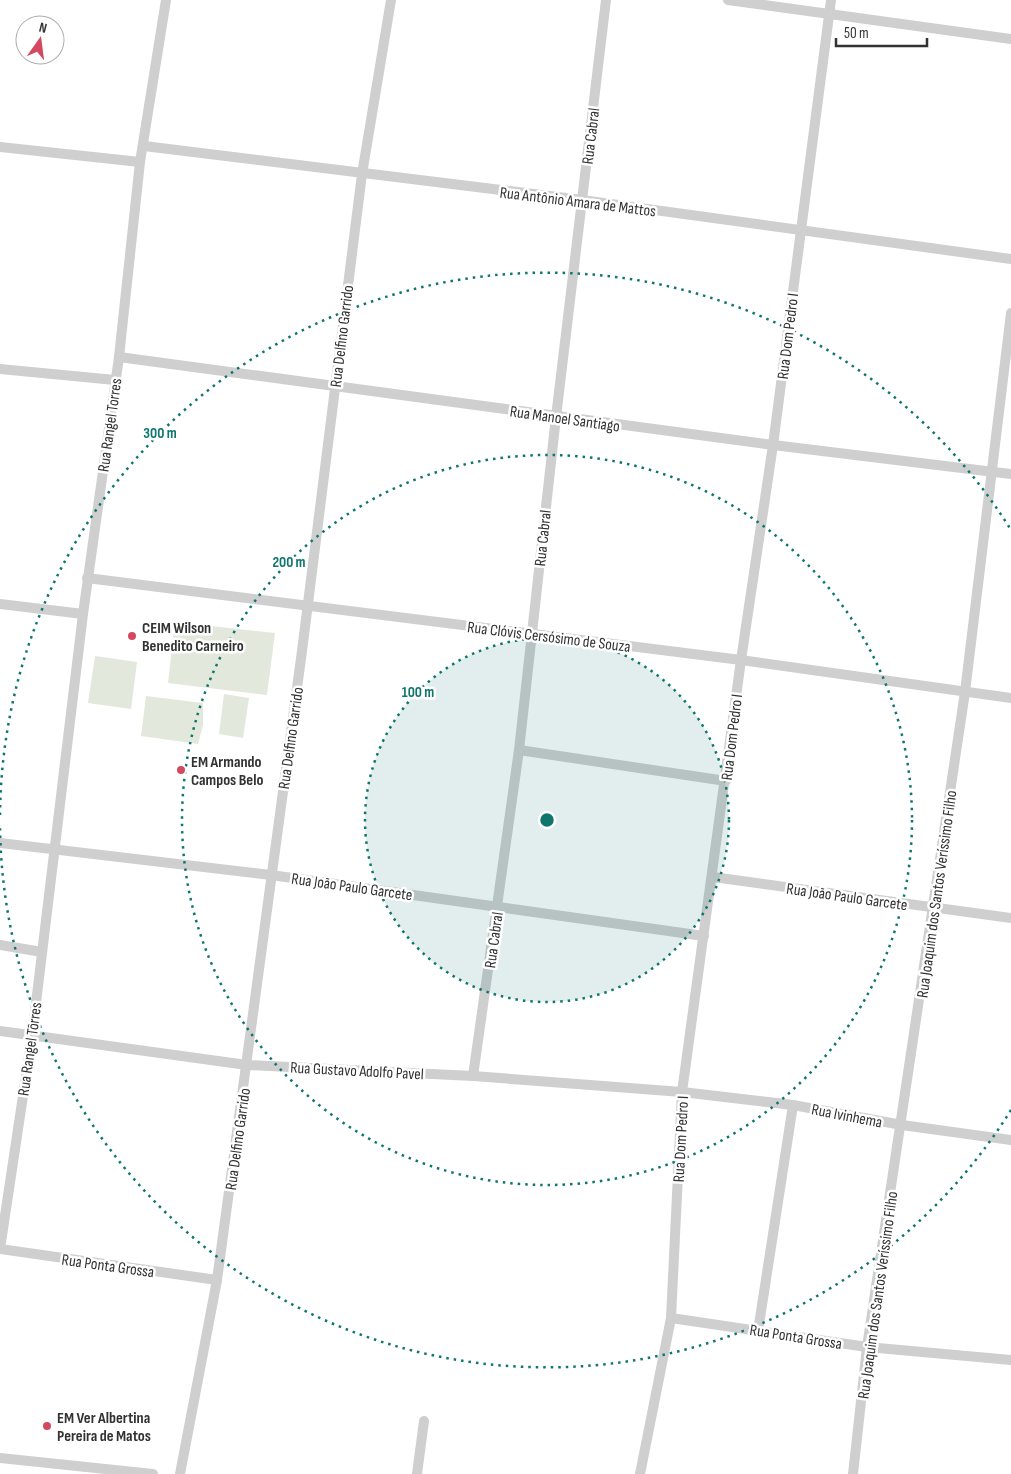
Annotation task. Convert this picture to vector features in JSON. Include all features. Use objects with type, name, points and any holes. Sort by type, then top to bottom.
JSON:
[{"type":"street","name":"Rua Rangel Torres","points":[[53,850],[83,614],[119,357],[140,162],[166,0]]},
{"type":"street","name":"Rua Delfino Garrido","points":[[180,1474],[216,1280],[247,1065],[270,875],[362,174],[391,0]]},
{"type":"street","name":"Rua Cabral","points":[[473,1076],[519,750],[556,416],[606,0]]},
{"type":"street","points":[[728,0],[829,12],[1011,39]]},
{"type":"street","name":"Rua Dom Pedro I","points":[[640,1474],[671,1318],[682,1092],[713,877],[741,660],[773,445],[831,0]]},
{"type":"street","name":"Rua Antônio Amara de Mattos","points":[[144,146],[582,200],[1011,259]]},
{"type":"street","points":[[0,147],[140,162]]},
{"type":"street","name":"Rua Joaquim dos Santos Veríssimo Filho","points":[[853,1474],[867,1347],[902,1125],[965,692],[1011,313]]},
{"type":"street","name":"Rua Manoel Santiago","points":[[119,357],[335,388],[1011,474]]},
{"type":"street","points":[[0,369],[115,380]]},
{"type":"street","name":"Rua Clóvis Cersósimo de Souza","points":[[88,578],[741,660],[1011,698]]},
{"type":"street","points":[[0,604],[83,614]]},
{"type":"street","points":[[519,750],[726,781]]},
{"type":"street","name":"Rua João Paulo Garcete","points":[[0,843],[270,875],[498,905],[704,936]]},
{"type":"street","name":"Rua Rangel Tôrres","points":[[0,1249],[32,1036],[53,850]]},
{"type":"street","name":"Rua João Paulo Garcete","points":[[713,877],[1011,918]]},
{"type":"street","points":[[0,945],[42,952]]},
{"type":"street","points":[[0,1031],[32,1036]]},
{"type":"street","name":"Rua Gustavo Adolfo Pavel","points":[[32,1036],[247,1065],[473,1076],[682,1092]]},
{"type":"street","name":"Rua Ivinhema","points":[[682,1092],[793,1105],[902,1125],[1011,1140]]},
{"type":"street","points":[[758,1331],[793,1105]]},
{"type":"street","name":"Rua Ponta Grossa","points":[[0,1249],[216,1280]]},
{"type":"street","name":"Rua Ponta Grossa","points":[[671,1318],[867,1347],[1011,1360]]},
{"type":"street","points":[[417,1474],[424,1421]]},
{"type":"street","points":[[0,1458],[153,1474]]},
{"type":"shaded area","points":[[175,622],[275,633],[267,695],[168,683]]},
{"type":"shaded area","points":[[95,656],[137,662],[131,709],[88,703]]},
{"type":"shaded area","points":[[224,694],[249,698],[243,738],[219,734]]},
{"type":"shaded area","points":[[146,696],[203,703],[203,725],[198,744],[141,736]]},
{"type":"place","name":"CEIM Wilson Benedito Carneiro","points":[[132,636]]},
{"type":"place","name":"EM Armando Campos Belo","points":[[181,770]]},
{"type":"place","name":"EM Ver Albertina Pereira de Matos","points":[[47,1426]]}]
